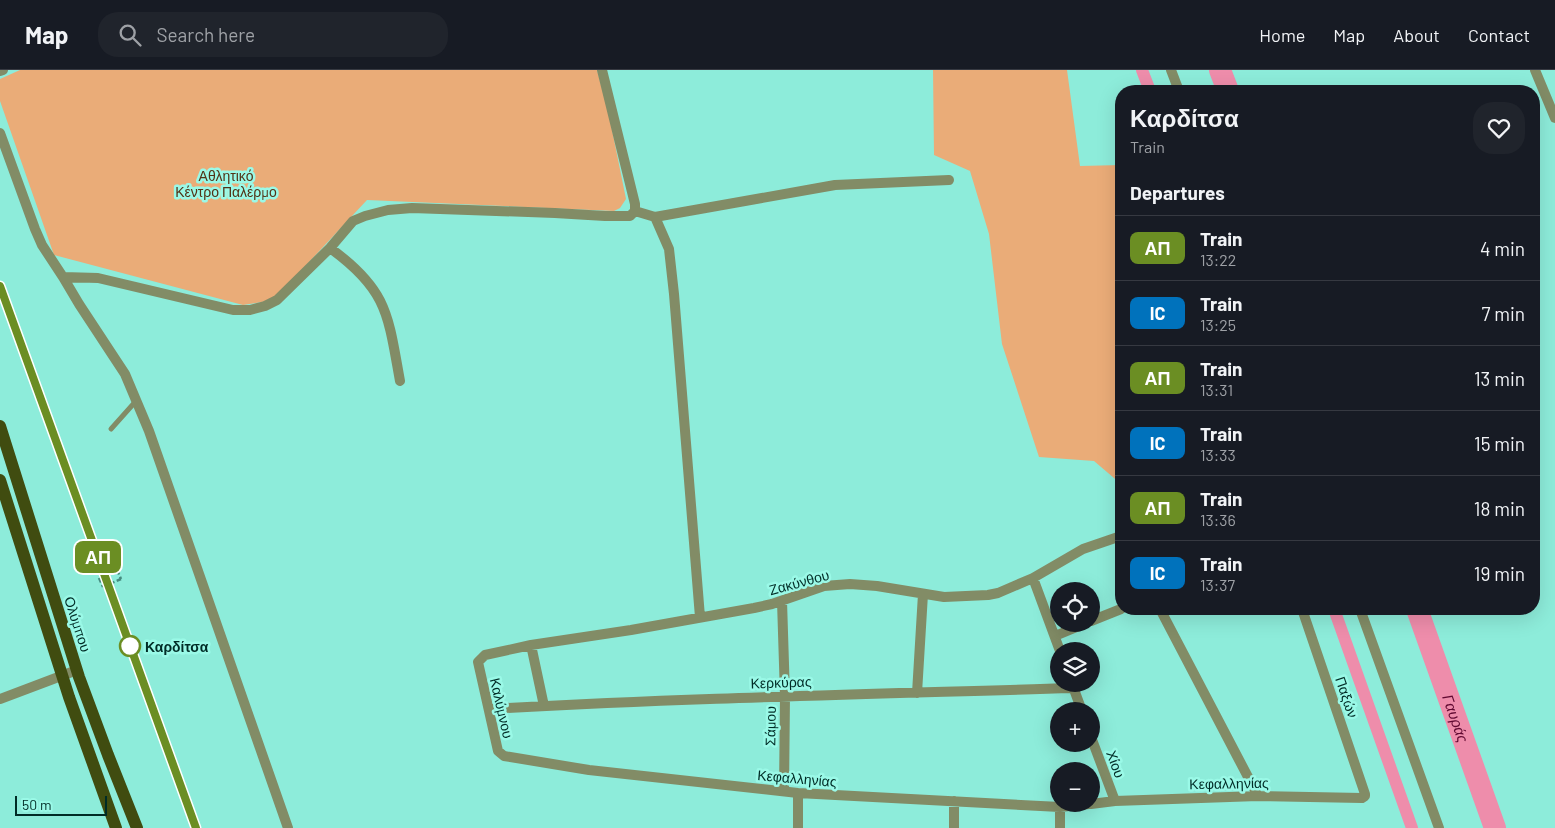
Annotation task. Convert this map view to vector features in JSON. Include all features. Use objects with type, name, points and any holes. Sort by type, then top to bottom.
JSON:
[{"type":"main road","name":"Ολύμπου","points":[[0,426],[77,670],[137,828]]},
{"type":"main road","points":[[0,480],[62,676],[116,828]]},
{"type":"street","points":[[602,70],[635,204],[635,212]]},
{"type":"street","points":[[1171,70],[1177,85]]},
{"type":"street","points":[[1535,70],[1555,118]]},
{"type":"street","points":[[0,133],[34,229],[79,304],[125,374],[149,431],[288,828]]},
{"type":"street","points":[[635,212],[655,217],[835,185],[949,180]]},
{"type":"street","points":[[63,276],[98,278],[234,310],[250,310],[277,300],[330,248],[353,221],[388,210],[422,209],[619,217],[630,216],[635,212]]},
{"type":"street","points":[[655,217],[668,245],[672,278],[700,617]]},
{"type":"street","points":[[330,248],[362,275],[383,304],[388,318],[400,382]]},
{"type":"street","name":"Ζακύνθου","points":[[478,662],[484,655],[532,644],[631,630],[754,608],[782,601],[824,586],[850,584],[877,586],[923,594],[961,597],[988,595],[998,593],[1034,578],[1074,553],[1115,538]]},
{"type":"street","points":[[1034,578],[1057,642]]},
{"type":"street","points":[[917,692],[923,594]]},
{"type":"street","name":"Σάμου","points":[[782,601],[784,792]]},
{"type":"street","points":[[1100,617],[1115,611]]},
{"type":"street","points":[[1163,615],[1258,796]]},
{"type":"street","name":"Παξών","points":[[1304,615],[1365,794]]},
{"type":"street","points":[[1362,615],[1439,828]]},
{"type":"street","points":[[1055,636],[1065,632]]},
{"type":"street","points":[[532,644],[544,706]]},
{"type":"street","name":"Καλύμνου","points":[[478,662],[498,751],[504,756]]},
{"type":"street","points":[[0,700],[77,670]]},
{"type":"street","name":"Κερκύρας","points":[[489,709],[1050,687]]},
{"type":"street","name":"Χίου","points":[[1097,752],[1115,800]]},
{"type":"street","name":"Κεφαλληνίας","points":[[504,756],[590,770],[798,794],[1050,807]]},
{"type":"street","points":[[798,794],[798,828]]},
{"type":"street","name":"Κεφαλληνίας","points":[[1100,802],[1115,800],[1258,796],[1362,798],[1365,794]]},
{"type":"street","points":[[954,801],[954,828]]},
{"type":"street","points":[[1060,812],[1060,828]]},
{"type":"lane","points":[[111,429],[136,401]]},
{"type":"path","points":[[99,578],[103,587],[121,579],[117,570]]},
{"type":"green space","name":"Αθλητικό Κέντρο Παλέρμο","points":[[20,70],[597,70],[609,115],[626,199],[620,208],[614,211],[367,200],[281,292],[268,301],[243,305],[54,255],[0,101],[0,79]]},
{"type":"green space","points":[[933,70],[1067,70],[1080,166],[1115,165],[1115,479],[1094,461],[1039,457],[1002,344],[989,234],[970,171],[934,155]]},
{"type":"waterway","points":[[1142,70],[1148,85]]},
{"type":"waterway","name":"Γαυράς","points":[[1220,70],[1226,85]]},
{"type":"waterway","points":[[1336,615],[1412,828]]},
{"type":"waterway","name":"Γαυράς","points":[[1419,615],[1495,828]]},
{"type":"railway","points":[[0,286],[196,828]]},
{"type":"train","name":"ΑΠ","points":[[0,286],[196,828]]},
{"type":"place","name":"Καρδίτσα","points":[[130,646]]}]
